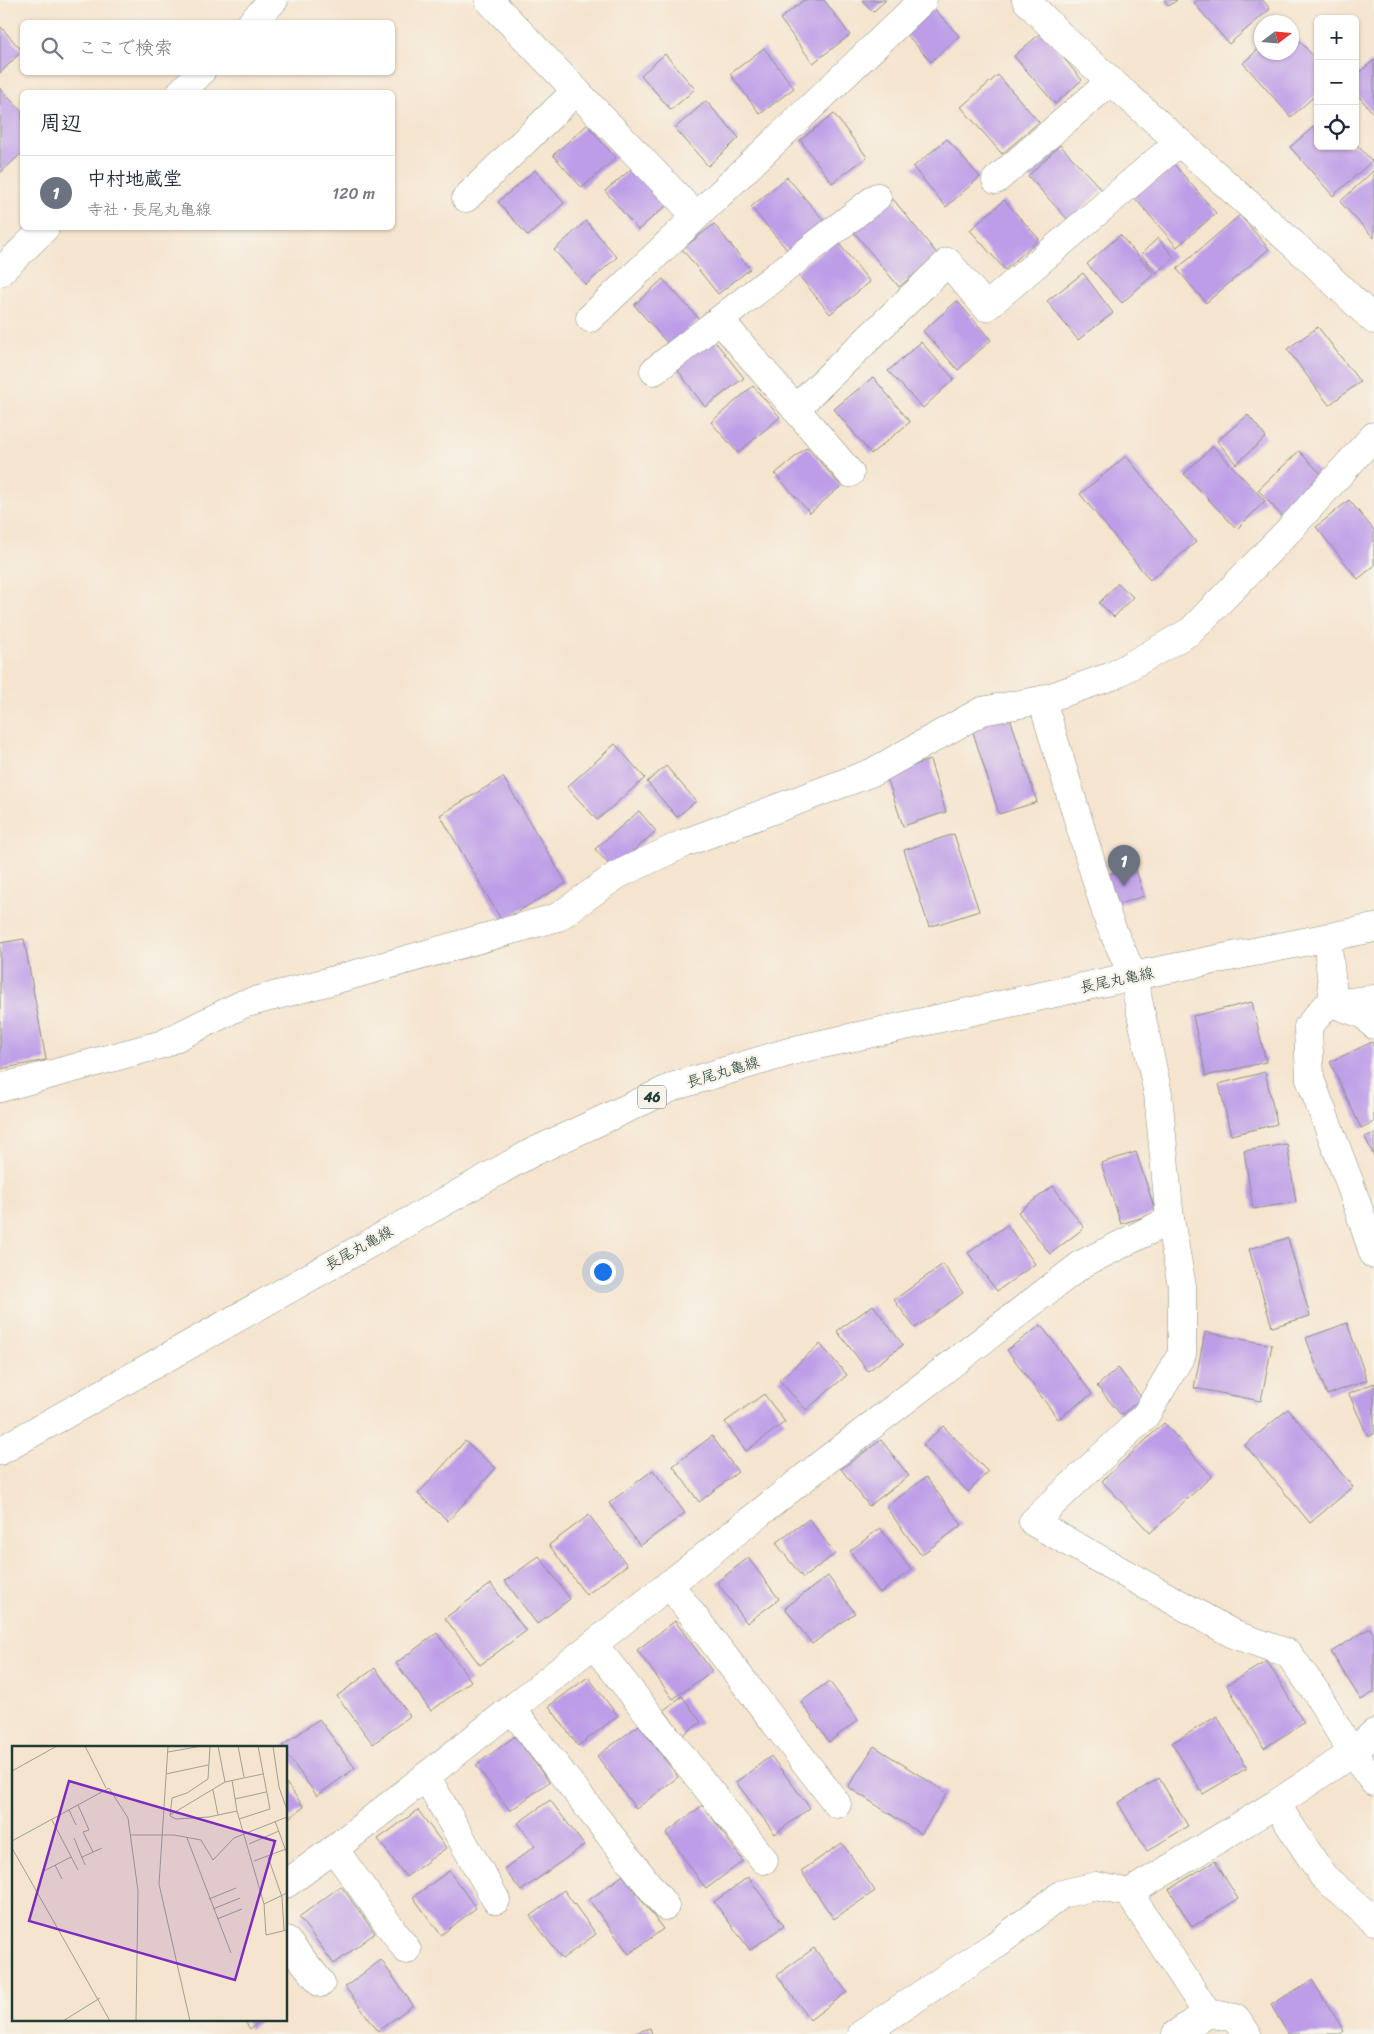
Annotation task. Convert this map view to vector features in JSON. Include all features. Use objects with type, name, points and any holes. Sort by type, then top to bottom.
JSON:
[{"type":"street","points":[[254,20],[274,0]]},
{"type":"street","points":[[489,0],[696,216]]},
{"type":"street","points":[[590,318],[923,0]]},
{"type":"street","points":[[1026,0],[1064,39],[1311,260],[1374,320]]},
{"type":"street","points":[[183,90],[198,75]]},
{"type":"street","points":[[996,180],[1111,82]]},
{"type":"street","points":[[466,198],[576,91]]},
{"type":"street","points":[[795,409],[948,262],[986,307],[1179,142]]},
{"type":"street","points":[[654,371],[878,197]]},
{"type":"street","points":[[0,272],[43,230]]},
{"type":"street","points":[[720,320],[850,473]]},
{"type":"street","points":[[0,1088],[163,1044],[244,1004],[558,917],[618,876],[685,843],[873,772],[982,711],[1042,700],[1112,676],[1191,631],[1289,530],[1374,436]]},
{"type":"street","points":[[1042,700],[1109,922],[1133,976],[1158,1094],[1170,1220],[1182,1286],[1182,1354],[1145,1416],[1033,1522],[1235,1635],[1288,1653],[1316,1692],[1352,1753],[1374,1782]]},
{"type":"street","name":"長尾丸亀線","points":[[0,1451],[531,1153],[675,1086],[799,1049],[1133,976],[1374,928]]},
{"type":"street","points":[[1327,938],[1334,1004]]},
{"type":"street","points":[[1374,999],[1334,1004],[1324,1008],[1308,1027],[1310,1078],[1374,1254]]},
{"type":"street","points":[[1334,1004],[1365,1015],[1374,1025]]},
{"type":"street","points":[[288,1883],[334,1849],[823,1463],[1082,1264],[1170,1220]]},
{"type":"street","points":[[669,1584],[837,1804]]},
{"type":"street","points":[[594,1645],[764,1860]]},
{"type":"street","points":[[512,1709],[666,1906]]},
{"type":"street","points":[[862,2034],[994,1946],[1062,1894],[1096,1886],[1129,1893],[1276,1804],[1352,1753],[1374,1733]]},
{"type":"street","points":[[426,1776],[496,1900]]},
{"type":"street","points":[[1276,1804],[1323,1876],[1374,1921]]},
{"type":"street","points":[[334,1849],[407,1950]]},
{"type":"street","points":[[1129,1893],[1207,2013]]},
{"type":"street","points":[[288,1942],[321,1983]]},
{"type":"street","points":[[1176,2034],[1207,2013],[1236,2018],[1247,2034]]},
{"type":"building","points":[[804,0],[824,0],[850,35],[813,63],[780,19]]},
{"type":"building","points":[[862,0],[886,0],[873,12]]},
{"type":"building","points":[[1164,0],[1177,0],[1169,6]]},
{"type":"building","points":[[1198,0],[1263,0],[1270,9],[1263,15],[1254,15],[1254,23],[1229,44],[1194,3]]},
{"type":"building","points":[[930,4],[959,36],[931,62],[902,29]]},
{"type":"building","points":[[0,26],[20,49],[20,53],[0,73]]},
{"type":"building","points":[[1042,32],[1082,80],[1055,104],[1014,56]]},
{"type":"building","points":[[1299,40],[1314,57],[1314,97],[1291,117],[1243,63],[1254,53],[1254,60],[1299,60]]},
{"type":"building","points":[[764,48],[794,88],[760,114],[730,74]]},
{"type":"building","points":[[665,54],[695,89],[671,110],[641,75]]},
{"type":"building","points":[[1374,60],[1374,114],[1359,97],[1359,73]]},
{"type":"building","points":[[998,75],[1039,122],[1002,154],[961,107]]},
{"type":"building","points":[[0,88],[20,110],[20,155],[0,173]]},
{"type":"building","points":[[706,101],[739,138],[708,166],[675,128]]},
{"type":"building","points":[[834,114],[867,157],[832,183],[800,140]]},
{"type":"building","points":[[587,125],[616,158],[582,188],[553,155]]},
{"type":"building","points":[[1314,126],[1314,150],[1359,150],[1359,147],[1372,161],[1333,196],[1290,147]]},
{"type":"building","points":[[947,139],[980,177],[946,207],[913,167]]},
{"type":"building","points":[[1060,145],[1102,190],[1069,221],[1028,176]]},
{"type":"building","points":[[1172,162],[1216,213],[1177,247],[1133,196]]},
{"type":"building","points":[[635,166],[667,205],[638,230],[605,191]]},
{"type":"building","points":[[535,170],[564,203],[528,236],[498,202]]},
{"type":"building","points":[[1374,170],[1374,238],[1340,202]]},
{"type":"building","points":[[787,177],[825,222],[789,252],[751,207]]},
{"type":"building","points":[[893,199],[938,255],[899,287],[853,231]]},
{"type":"building","points":[[1004,200],[1039,239],[1005,270],[970,230]]},
{"type":"building","points":[[1240,215],[1269,249],[1206,303],[1177,269]]},
{"type":"building","points":[[586,221],[617,257],[586,285],[554,250]]},
{"type":"building","points":[[714,224],[750,269],[718,294],[682,249]]},
{"type":"building","points":[[1120,235],[1154,274],[1122,303],[1087,264]]},
{"type":"building","points":[[1158,238],[1174,257],[1156,273],[1141,254]]},
{"type":"building","points":[[836,240],[870,282],[830,314],[796,272]]},
{"type":"building","points":[[1083,273],[1113,313],[1078,340],[1047,301]]},
{"type":"building","points":[[663,279],[699,319],[670,346],[634,305]]},
{"type":"building","points":[[957,301],[991,340],[958,370],[923,331]]},
{"type":"building","points":[[1318,327],[1360,382],[1329,405],[1287,349]]},
{"type":"building","points":[[713,339],[744,378],[705,407],[676,368]]},
{"type":"building","points":[[921,342],[954,379],[923,408],[888,371]]},
{"type":"building","points":[[873,377],[910,422],[871,454],[834,409]]},
{"type":"building","points":[[753,386],[780,417],[738,453],[711,422]]},
{"type":"building","points":[[1248,415],[1266,437],[1236,464],[1217,441]]},
{"type":"building","points":[[1213,446],[1265,501],[1237,529],[1184,474]]},
{"type":"building","points":[[807,447],[841,486],[810,513],[775,474]]},
{"type":"building","points":[[1299,451],[1325,478],[1283,517],[1258,490]]},
{"type":"building","points":[[1126,456],[1196,542],[1150,580],[1080,494]]},
{"type":"building","points":[[1349,500],[1374,530],[1374,566],[1358,579],[1316,527]]},
{"type":"building","points":[[1118,583],[1133,597],[1114,617],[1099,603]]},
{"type":"building","points":[[1009,714],[1037,802],[999,814],[971,726]]},
{"type":"building","points":[[615,744],[645,778],[597,820],[567,787]]},
{"type":"building","points":[[930,760],[946,812],[903,826],[886,774]]},
{"type":"building","points":[[666,766],[696,801],[677,817],[647,782]]},
{"type":"building","points":[[503,777],[566,883],[502,921],[440,815]]},
{"type":"building","points":[[639,811],[656,831],[613,869],[595,849]]},
{"type":"building","points":[[954,834],[979,911],[929,927],[904,850]]},
{"type":"building","points":[[1135,866],[1144,896],[1113,906],[1104,875]]},
{"type":"building","points":[[24,939],[46,1060],[0,1069],[0,943]]},
{"type":"building","points":[[1252,1002],[1266,1062],[1206,1076],[1193,1016]]},
{"type":"building","points":[[1372,1042],[1374,1048],[1374,1122],[1361,1128],[1330,1062]]},
{"type":"building","points":[[1265,1072],[1277,1124],[1231,1135],[1219,1084]]},
{"type":"building","points":[[1374,1133],[1374,1156],[1365,1137]]},
{"type":"building","points":[[1287,1144],[1296,1202],[1253,1209],[1244,1151]]},
{"type":"building","points":[[1136,1152],[1156,1213],[1121,1224],[1101,1163]]},
{"type":"building","points":[[1053,1186],[1084,1228],[1050,1254],[1018,1212]]},
{"type":"building","points":[[1007,1225],[1035,1264],[997,1291],[968,1253]]},
{"type":"building","points":[[1288,1238],[1310,1316],[1272,1327],[1249,1249]]},
{"type":"building","points":[[943,1264],[963,1293],[915,1328],[894,1300]]},
{"type":"building","points":[[873,1305],[903,1345],[868,1371],[837,1331]]},
{"type":"building","points":[[1347,1323],[1367,1380],[1327,1395],[1306,1338]]},
{"type":"building","points":[[1041,1325],[1092,1394],[1058,1419],[1007,1350]]},
{"type":"building","points":[[1205,1332],[1272,1345],[1261,1401],[1194,1388]]},
{"type":"building","points":[[820,1344],[847,1375],[806,1410],[779,1380]]},
{"type":"building","points":[[1118,1368],[1142,1398],[1121,1415],[1097,1386]]},
{"type":"building","points":[[1374,1383],[1374,1434],[1368,1437],[1349,1394]]},
{"type":"building","points":[[764,1394],[785,1422],[746,1451],[725,1422]]},
{"type":"building","points":[[1288,1409],[1353,1487],[1310,1523],[1245,1445]]},
{"type":"building","points":[[1164,1423],[1212,1476],[1150,1533],[1102,1481]]},
{"type":"building","points":[[943,1426],[988,1472],[968,1492],[923,1445]]},
{"type":"building","points":[[712,1436],[738,1472],[699,1502],[673,1466]]},
{"type":"building","points":[[881,1440],[909,1476],[869,1506],[841,1469]]},
{"type":"building","points":[[465,1441],[496,1468],[448,1521],[418,1494]]},
{"type":"building","points":[[653,1470],[685,1513],[640,1546],[609,1503]]},
{"type":"building","points":[[926,1477],[962,1525],[921,1555],[886,1507]]},
{"type":"building","points":[[589,1515],[627,1565],[586,1595],[549,1545]]},
{"type":"building","points":[[809,1519],[835,1554],[803,1578],[776,1543]]},
{"type":"building","points":[[880,1528],[911,1570],[880,1593],[850,1551]]},
{"type":"building","points":[[539,1556],[570,1599],[537,1624],[505,1581]]},
{"type":"building","points":[[748,1558],[779,1599],[747,1623],[717,1582]]},
{"type":"building","points":[[828,1576],[855,1613],[812,1644],[785,1608]]},
{"type":"building","points":[[491,1584],[526,1631],[480,1665],[445,1618]]},
{"type":"building","points":[[675,1621],[712,1671],[673,1699],[637,1650]]},
{"type":"building","points":[[1370,1628],[1374,1635],[1374,1692],[1361,1700],[1331,1652]]},
{"type":"building","points":[[437,1633],[471,1681],[431,1711],[396,1663]]},
{"type":"building","points":[[1267,1661],[1304,1723],[1264,1748],[1227,1685]]},
{"type":"building","points":[[375,1668],[410,1716],[373,1744],[337,1696]]},
{"type":"building","points":[[588,1677],[618,1716],[578,1746],[549,1706]]},
{"type":"building","points":[[829,1681],[858,1720],[829,1742],[801,1702]]},
{"type":"building","points":[[682,1696],[701,1722],[683,1735],[664,1710]]},
{"type":"building","points":[[1217,1716],[1247,1768],[1203,1794],[1172,1743]]},
{"type":"building","points":[[319,1719],[355,1768],[317,1796],[288,1756],[288,1746],[282,1746]]},
{"type":"building","points":[[639,1725],[678,1777],[636,1809],[597,1756]]},
{"type":"building","points":[[515,1736],[549,1782],[510,1811],[476,1765]]},
{"type":"building","points":[[874,1746],[947,1793],[921,1834],[848,1787]]},
{"type":"building","points":[[771,1756],[810,1808],[775,1834],[736,1782]]},
{"type":"building","points":[[1159,1778],[1188,1826],[1147,1851],[1118,1803]]},
{"type":"building","points":[[288,1786],[304,1807],[288,1819]]},
{"type":"building","points":[[550,1800],[584,1845],[521,1891],[504,1869],[535,1846],[518,1823]]},
{"type":"building","points":[[703,1805],[743,1861],[706,1889],[666,1833]]},
{"type":"building","points":[[418,1810],[446,1848],[406,1877],[378,1839]]},
{"type":"building","points":[[842,1843],[875,1891],[834,1919],[801,1871]]},
{"type":"building","points":[[1215,1861],[1238,1899],[1192,1927],[1169,1889]]},
{"type":"building","points":[[449,1871],[476,1908],[441,1935],[413,1897]]},
{"type":"building","points":[[623,1875],[663,1929],[629,1954],[589,1900]]},
{"type":"building","points":[[748,1877],[784,1926],[750,1950],[714,1902]]},
{"type":"building","points":[[341,1886],[375,1933],[334,1964],[299,1917]]},
{"type":"building","points":[[564,1890],[596,1934],[562,1959],[530,1916]]},
{"type":"building","points":[[814,1948],[847,1992],[810,2020],[777,1975]]},
{"type":"building","points":[[381,1960],[413,2005],[378,2031],[345,1987]]},
{"type":"building","points":[[1312,1980],[1344,2031],[1340,2034],[1288,2034],[1271,2005]]},
{"type":"building","points":[[245,2022],[259,2022],[250,2029]]},
{"type":"building","points":[[650,2028],[652,2034],[633,2034]]},
{"type":"place","name":"中村地蔵堂","points":[[1124,886]]}]
